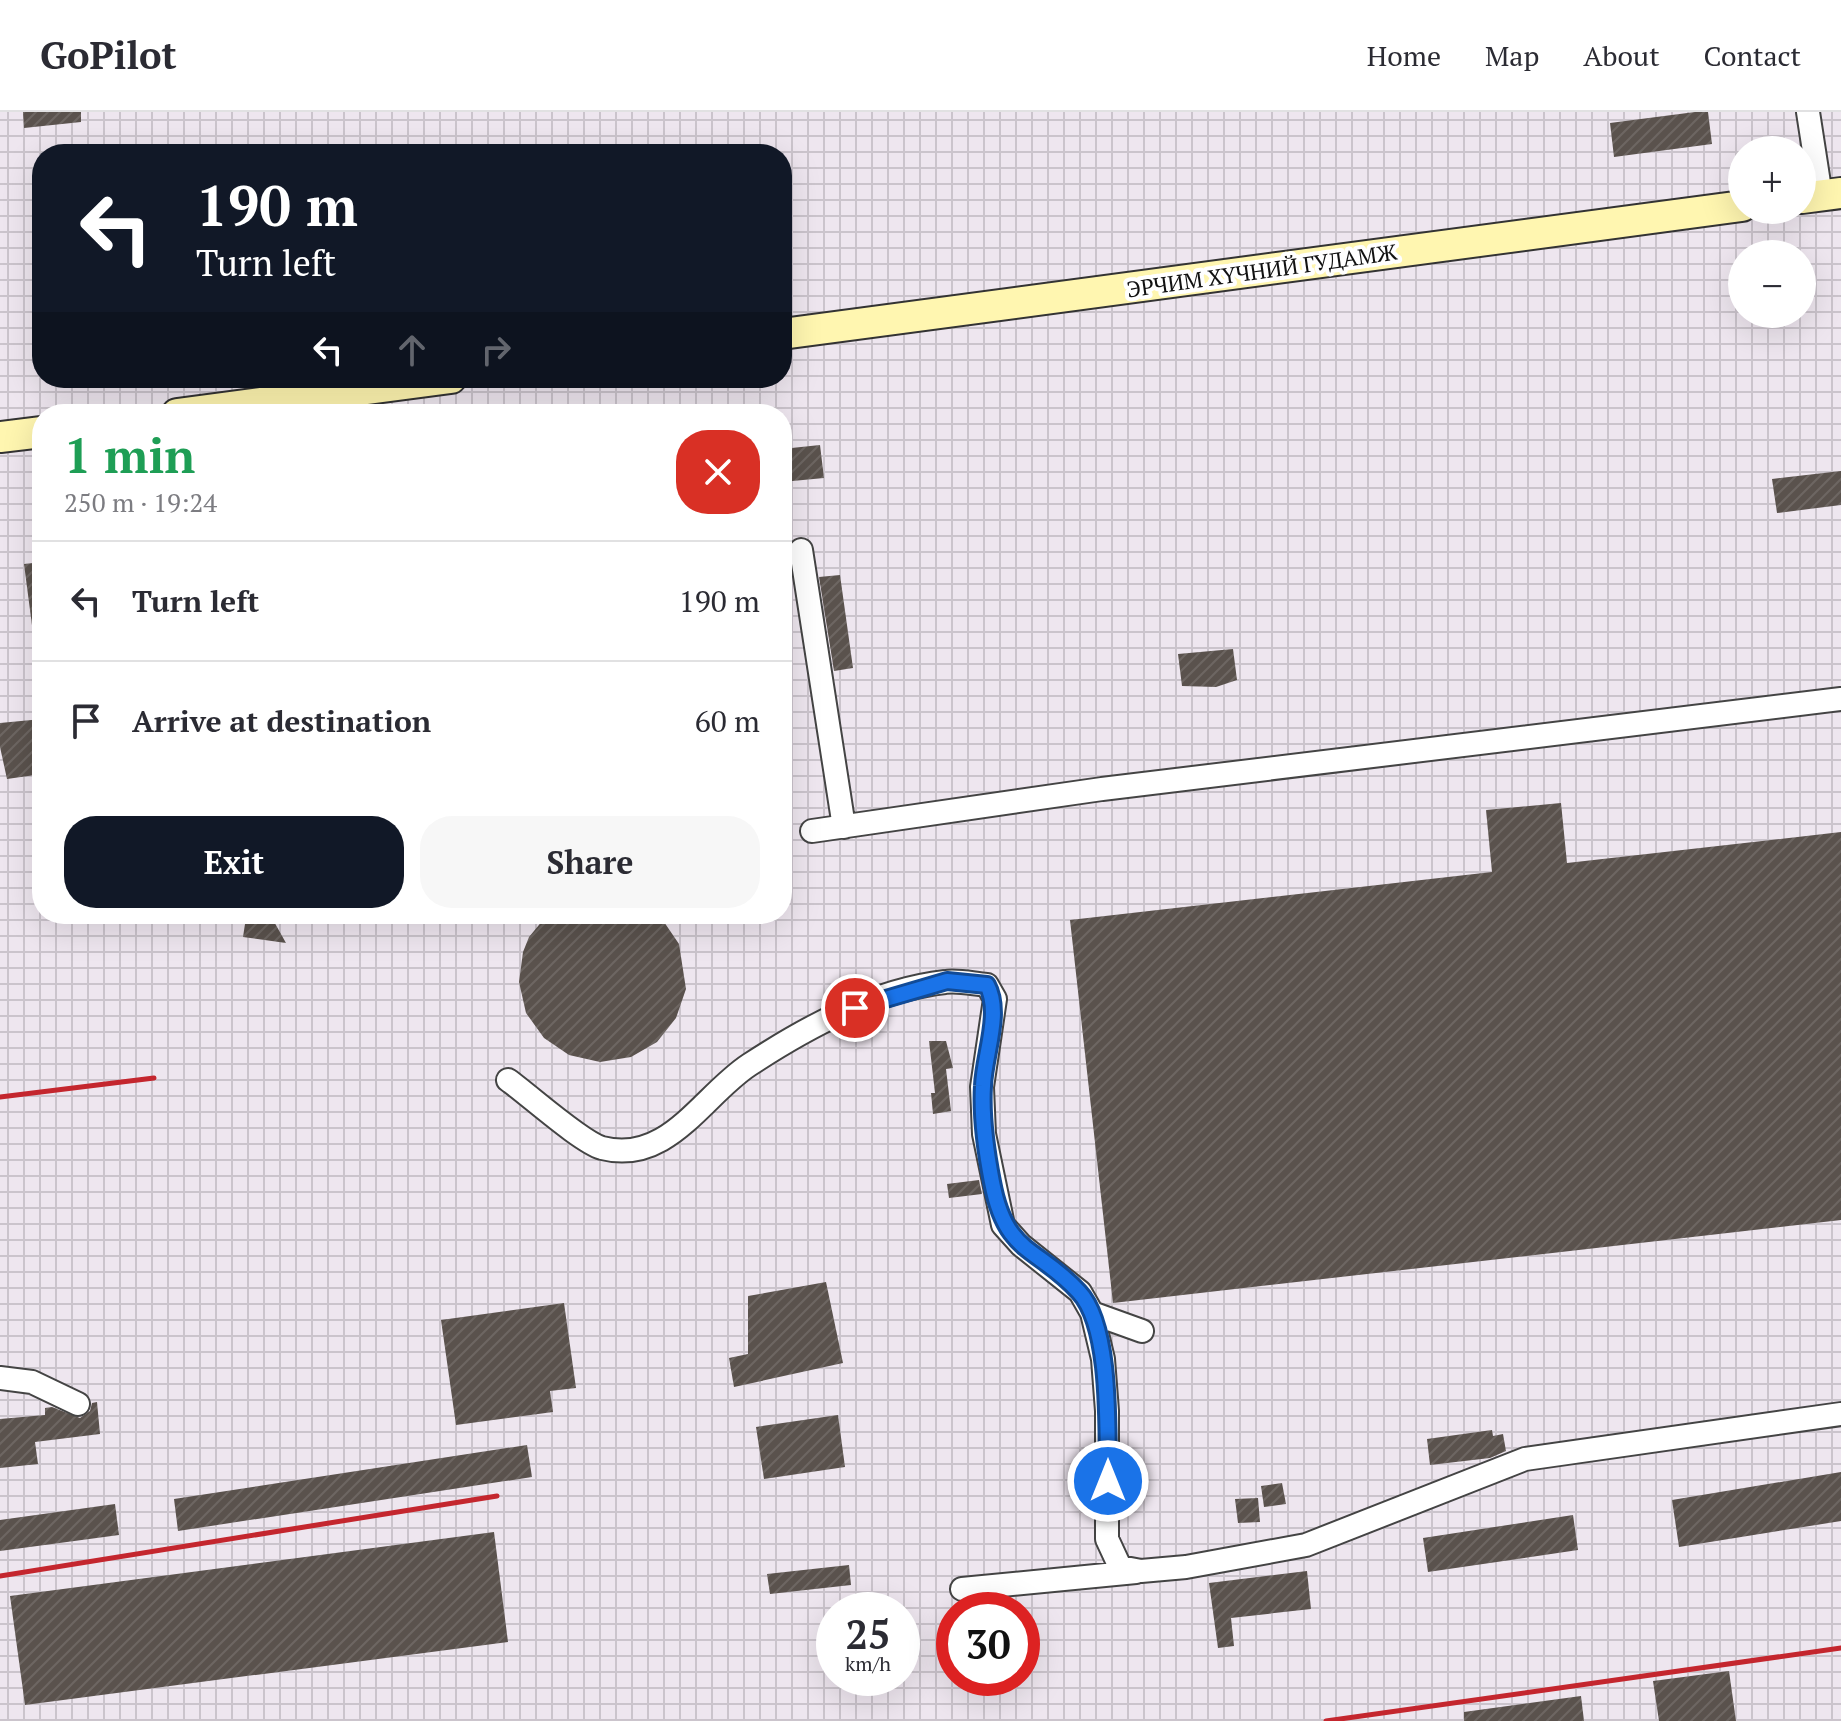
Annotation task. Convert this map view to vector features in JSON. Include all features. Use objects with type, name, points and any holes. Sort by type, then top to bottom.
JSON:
[{"type":"main road","name":"ЭРЧИМ ХҮЧНИЙ ГУДАМЖ","points":[[792,333],[1728,208]]},
{"type":"main road","points":[[253,404],[375,388]]},
{"type":"main road","points":[[0,437],[32,433]]},
{"type":"street","points":[[1808,112],[1821,196]]},
{"type":"street","points":[[801,550],[844,827]]},
{"type":"street","points":[[812,831],[1118,787],[1841,699]]},
{"type":"street","points":[[508,1080],[601,1147],[637,1150],[666,1139],[747,1066],[830,1018],[881,998],[947,981],[987,985],[995,999],[982,1087],[984,1134],[1003,1225],[1021,1245],[1080,1292],[1092,1313],[1103,1359],[1107,1411],[1107,1539],[1120,1567],[1141,1571]]},
{"type":"street","points":[[1092,1313],[1142,1331]]},
{"type":"street","points":[[0,1378],[32,1382],[78,1404]]},
{"type":"street","points":[[962,1589],[1186,1567],[1306,1545],[1525,1459],[1841,1414]]},
{"type":"shaded area","points":[[0,112],[1841,112],[1841,1721],[0,1721]]},
{"type":"building","points":[[23,112],[81,112],[81,122],[24,128]]},
{"type":"building","points":[[1708,112],[1712,144],[1614,157],[1610,123]]},
{"type":"building","points":[[820,445],[824,478],[792,481],[792,448]]},
{"type":"building","points":[[1841,471],[1841,505],[1777,513],[1772,479]]},
{"type":"building","points":[[32,563],[32,625],[24,564]]},
{"type":"building","points":[[840,575],[853,668],[834,671],[819,577]]},
{"type":"building","points":[[1233,649],[1237,680],[1216,687],[1182,686],[1178,654]]},
{"type":"building","points":[[32,720],[32,775],[7,779],[0,747],[0,723]]},
{"type":"building","points":[[1561,803],[1567,863],[1841,832],[1841,1220],[1113,1303],[1070,920],[1492,872],[1486,810]]},
{"type":"building","points":[[245,924],[275,924],[286,943],[243,937]]},
{"type":"building","points":[[540,924],[665,924],[679,944],[686,989],[676,1018],[657,1042],[631,1057],[600,1062],[569,1055],[544,1038],[526,1013],[519,982],[523,952],[529,937]]},
{"type":"building","points":[[929,1041],[946,1041],[953,1068],[946,1069],[951,1111],[933,1114],[931,1093],[935,1093]]},
{"type":"building","points":[[979,1180],[982,1194],[949,1198],[947,1184]]},
{"type":"building","points":[[826,1282],[843,1363],[734,1387],[729,1358],[748,1354],[748,1296]]},
{"type":"building","points":[[564,1303],[576,1388],[550,1391],[553,1412],[456,1425],[441,1320]]},
{"type":"building","points":[[97,1402],[100,1434],[35,1442],[38,1464],[0,1468],[0,1419],[45,1415],[45,1408],[52,1407],[80,1418],[90,1411],[92,1403]]},
{"type":"building","points":[[838,1415],[845,1467],[764,1479],[756,1427]]},
{"type":"building","points":[[1492,1430],[1493,1436],[1503,1434],[1506,1451],[1490,1458],[1430,1465],[1427,1439]]},
{"type":"building","points":[[527,1445],[532,1477],[178,1531],[174,1499]]},
{"type":"building","points":[[1841,1472],[1841,1521],[1679,1547],[1672,1500]]},
{"type":"building","points":[[1282,1483],[1286,1504],[1264,1507],[1261,1486]]},
{"type":"building","points":[[1258,1498],[1260,1522],[1238,1523],[1235,1499]]},
{"type":"building","points":[[115,1504],[119,1535],[0,1551],[0,1520]]},
{"type":"building","points":[[1573,1515],[1578,1550],[1428,1572],[1423,1538]]},
{"type":"building","points":[[494,1532],[508,1642],[25,1705],[10,1596]]},
{"type":"building","points":[[849,1565],[851,1585],[770,1594],[767,1574]]},
{"type":"building","points":[[1307,1571],[1311,1609],[1231,1618],[1234,1646],[1218,1648],[1209,1583]]},
{"type":"building","points":[[1729,1671],[1736,1721],[1659,1721],[1653,1681]]},
{"type":"building","points":[[1581,1696],[1584,1721],[1464,1721],[1464,1712]]},
{"type":"railway","points":[[0,1097],[154,1078]]},
{"type":"railway","points":[[0,1576],[497,1496]]},
{"type":"railway","points":[[1326,1721],[1841,1648]]},
{"type":"route","points":[[855,1008],[918,987],[947,981],[987,985],[995,999],[982,1087],[984,1134],[992,1185],[1003,1225],[1021,1245],[1080,1292],[1092,1313],[1103,1359],[1108,1481]]}]
